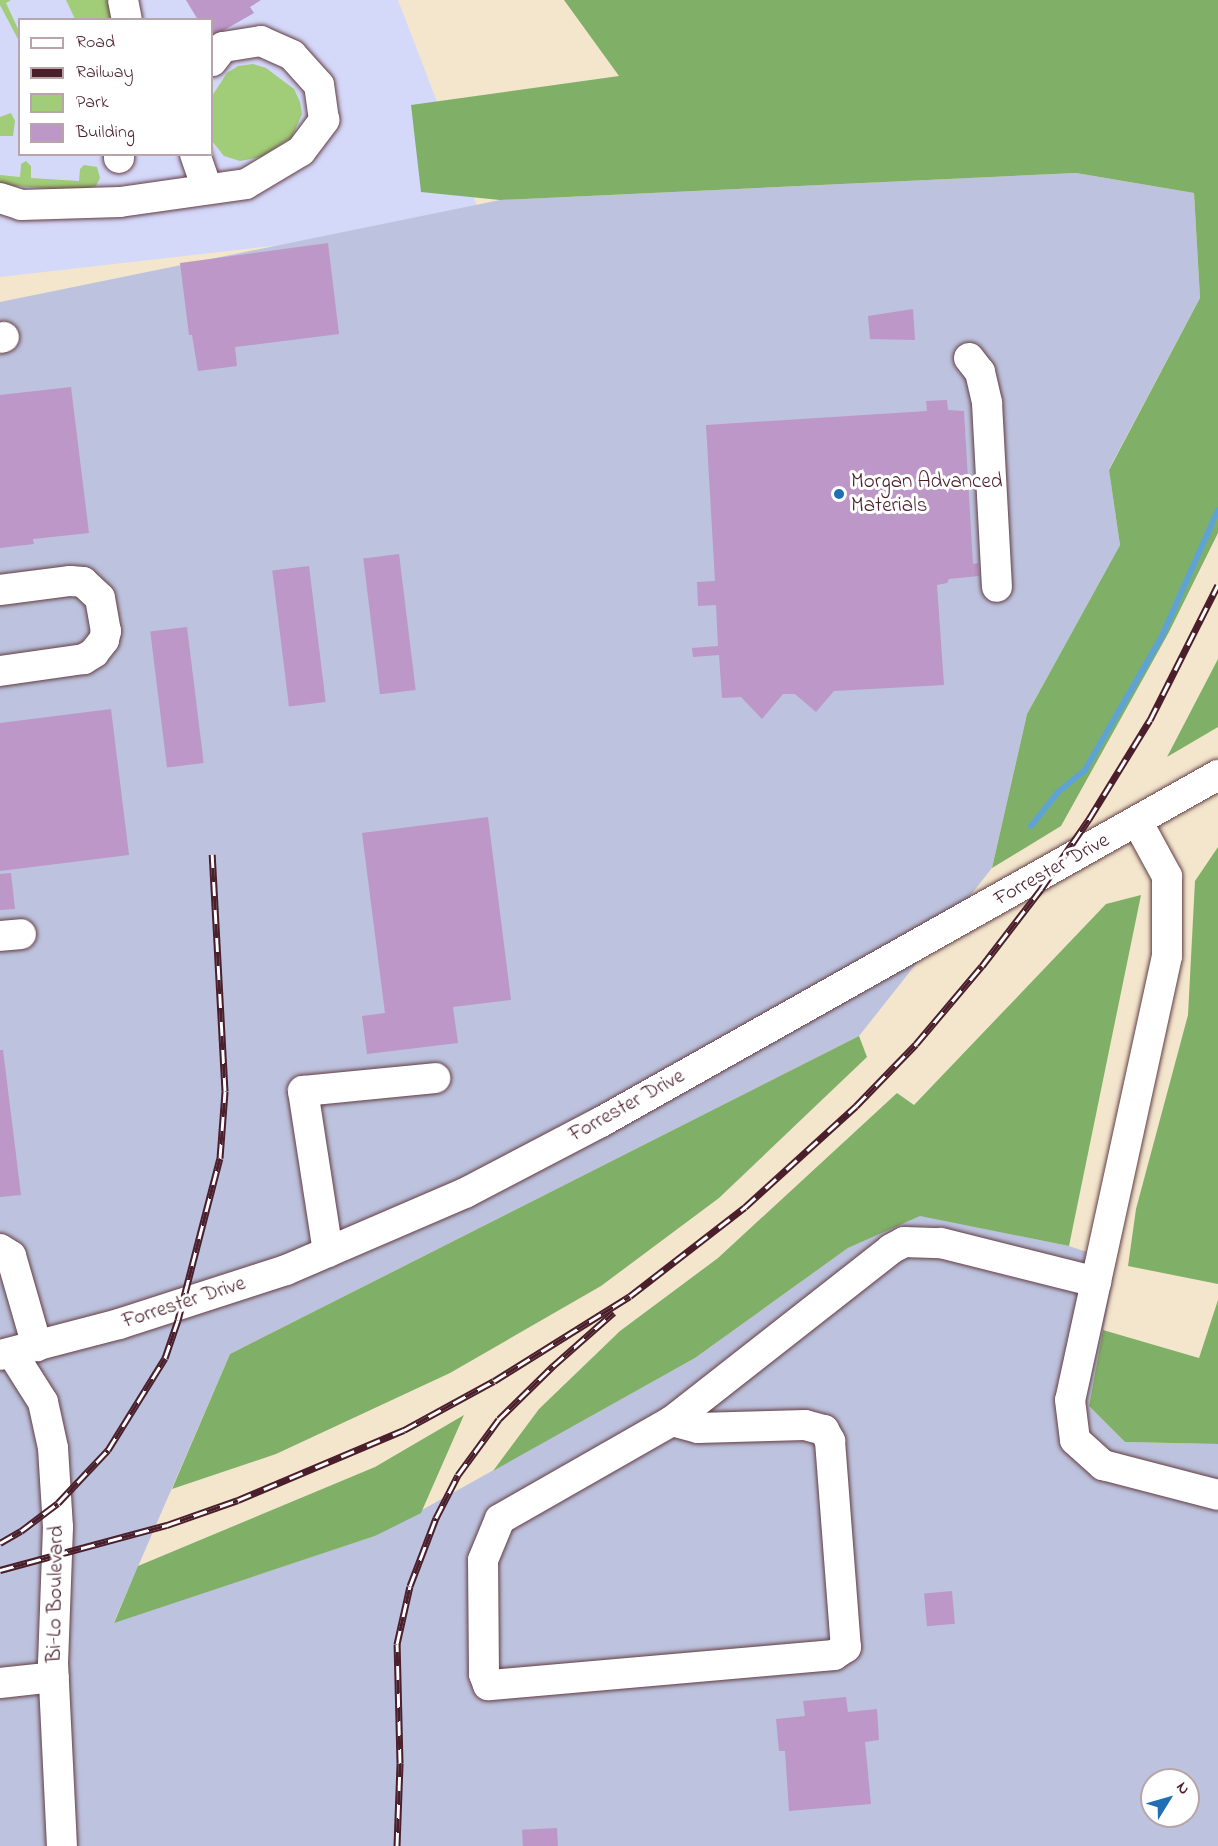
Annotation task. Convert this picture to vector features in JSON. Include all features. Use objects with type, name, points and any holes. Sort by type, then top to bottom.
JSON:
[{"type":"street","points":[[123,0],[127,18]]},
{"type":"street","points":[[0,198],[21,205],[120,202],[246,184],[301,151],[324,120],[319,85],[292,55],[261,41],[223,47],[213,59]]},
{"type":"street","points":[[196,156],[207,189]]},
{"type":"street","points":[[969,358],[980,372],[987,403],[996,587]]},
{"type":"street","points":[[0,590],[70,581],[83,582],[100,598],[106,631],[104,640],[94,653],[84,659],[0,671]]},
{"type":"street","name":"Forrester Drive","points":[[16,1351],[151,1314],[286,1270],[465,1193],[601,1122],[1218,775]]},
{"type":"street","points":[[1137,821],[1167,876],[1167,956],[1070,1400],[1074,1440],[1102,1465],[1218,1495]]},
{"type":"street","points":[[328,1252],[303,1091],[435,1078]]},
{"type":"street","points":[[672,1421],[698,1428],[805,1425],[824,1430],[830,1441],[846,1647],[834,1655],[488,1685],[484,1674],[483,1560],[500,1519],[672,1421],[867,1266],[904,1242],[941,1243],[1096,1281]]},
{"type":"street","name":"Bi-Lo Boulevard","points":[[0,1248],[11,1256],[16,1351],[43,1402],[53,1448],[58,1527],[54,1677],[62,1846]]},
{"type":"street","points":[[0,1683],[54,1677]]},
{"type":"shaded area","points":[[0,0],[398,0],[483,222],[0,277]]},
{"type":"shaded area","points":[[1076,173],[1194,193],[1200,298],[1109,469],[1120,545],[1027,714],[992,868],[859,1036],[230,1354],[114,1622],[375,1536],[695,1358],[848,1248],[921,1215],[1069,1246],[1116,1262],[1089,1406],[1125,1442],[1218,1444],[1218,1846],[0,1846],[0,302],[500,200]]},
{"type":"green space","points":[[0,0],[11,0],[6,3],[18,29],[18,39],[0,5]]},
{"type":"green space","points":[[66,0],[112,0],[118,18],[75,18]]},
{"type":"green space","points":[[564,0],[1218,0],[1218,533],[1169,632],[1061,826],[992,868],[1027,714],[1120,545],[1109,470],[1200,298],[1194,193],[1076,173],[500,200],[421,192],[411,105],[619,76]]},
{"type":"green space","points":[[253,64],[266,68],[294,89],[302,114],[292,137],[261,157],[240,161],[224,156],[213,142],[213,94],[227,73],[238,66]]},
{"type":"green space","points":[[11,113],[15,121],[13,136],[0,136],[0,117]]},
{"type":"green space","points":[[26,161],[31,166],[31,178],[79,181],[80,169],[84,165],[97,167],[100,178],[96,186],[84,191],[0,185],[0,175],[20,177],[21,164]]},
{"type":"green space","points":[[1218,659],[1218,727],[1167,757]]},
{"type":"green space","points":[[1218,847],[1218,1284],[1128,1266],[1136,1209],[1188,1015],[1195,881]]},
{"type":"green space","points":[[1141,895],[1069,1246],[920,1216],[848,1248],[695,1358],[493,1471],[539,1409],[620,1331],[718,1258],[897,1093],[914,1105],[1106,904]]},
{"type":"green space","points":[[859,1036],[867,1057],[719,1198],[601,1286],[450,1373],[276,1454],[172,1489],[230,1354]]},
{"type":"green space","points":[[1218,1300],[1218,1444],[1125,1442],[1089,1406],[1103,1330],[1199,1358]]},
{"type":"green space","points":[[464,1415],[421,1513],[375,1536],[114,1623],[138,1566],[375,1467]]},
{"type":"building","points":[[186,0],[261,0],[250,7],[254,13],[213,36],[213,18],[197,18]]},
{"type":"building","points":[[328,243],[339,334],[235,347],[237,366],[198,371],[192,335],[189,335],[180,263]]},
{"type":"building","points":[[913,309],[915,340],[870,339],[868,316]]},
{"type":"building","points":[[71,387],[89,533],[33,539],[34,544],[0,548],[0,395]]},
{"type":"building","name":"Morgan Advanced Materials","points":[[947,400],[948,410],[964,411],[973,564],[978,563],[979,576],[949,579],[947,583],[937,585],[944,685],[834,691],[816,712],[795,694],[783,694],[762,719],[741,697],[722,698],[719,655],[693,657],[692,648],[718,646],[716,605],[698,606],[697,582],[715,581],[706,425],[927,411],[926,401]]},
{"type":"building","points":[[399,554],[416,690],[380,694],[363,558]]},
{"type":"building","points":[[309,566],[326,702],[289,706],[272,571]]},
{"type":"building","points":[[187,627],[204,763],[167,767],[150,632]]},
{"type":"building","points":[[111,709],[129,855],[0,871],[0,723]]},
{"type":"building","points":[[488,817],[511,1000],[453,1007],[458,1043],[367,1054],[362,1016],[385,1013],[362,833]]},
{"type":"building","points":[[11,873],[15,909],[0,910],[0,874]]},
{"type":"building","points":[[0,1050],[3,1050],[21,1195],[0,1197]]},
{"type":"building","points":[[952,1591],[955,1624],[927,1626],[924,1593]]},
{"type":"building","points":[[846,1697],[848,1712],[877,1709],[879,1740],[865,1742],[871,1804],[789,1811],[785,1751],[779,1751],[776,1719],[805,1716],[803,1701]]},
{"type":"building","points":[[557,1828],[558,1846],[523,1846],[522,1830]]},
{"type":"waterway","points":[[1031,826],[1058,792],[1085,770],[1161,638],[1218,510]]},
{"type":"railway","points":[[0,1570],[167,1525],[238,1500],[404,1430],[494,1381],[630,1296],[745,1207],[856,1106],[916,1044],[982,966],[1041,889],[1089,819],[1150,720],[1218,585]]},
{"type":"railway","points":[[0,1543],[21,1531],[58,1503],[108,1450],[165,1358],[178,1320],[220,1158],[225,1091],[212,854]]},
{"type":"railway","points":[[397,1846],[400,1763],[397,1644],[410,1586],[436,1518],[458,1475],[499,1419],[553,1366],[614,1312]]},
{"type":"place","name":"Morgan Advanced Materials","points":[[839,494]]}]
